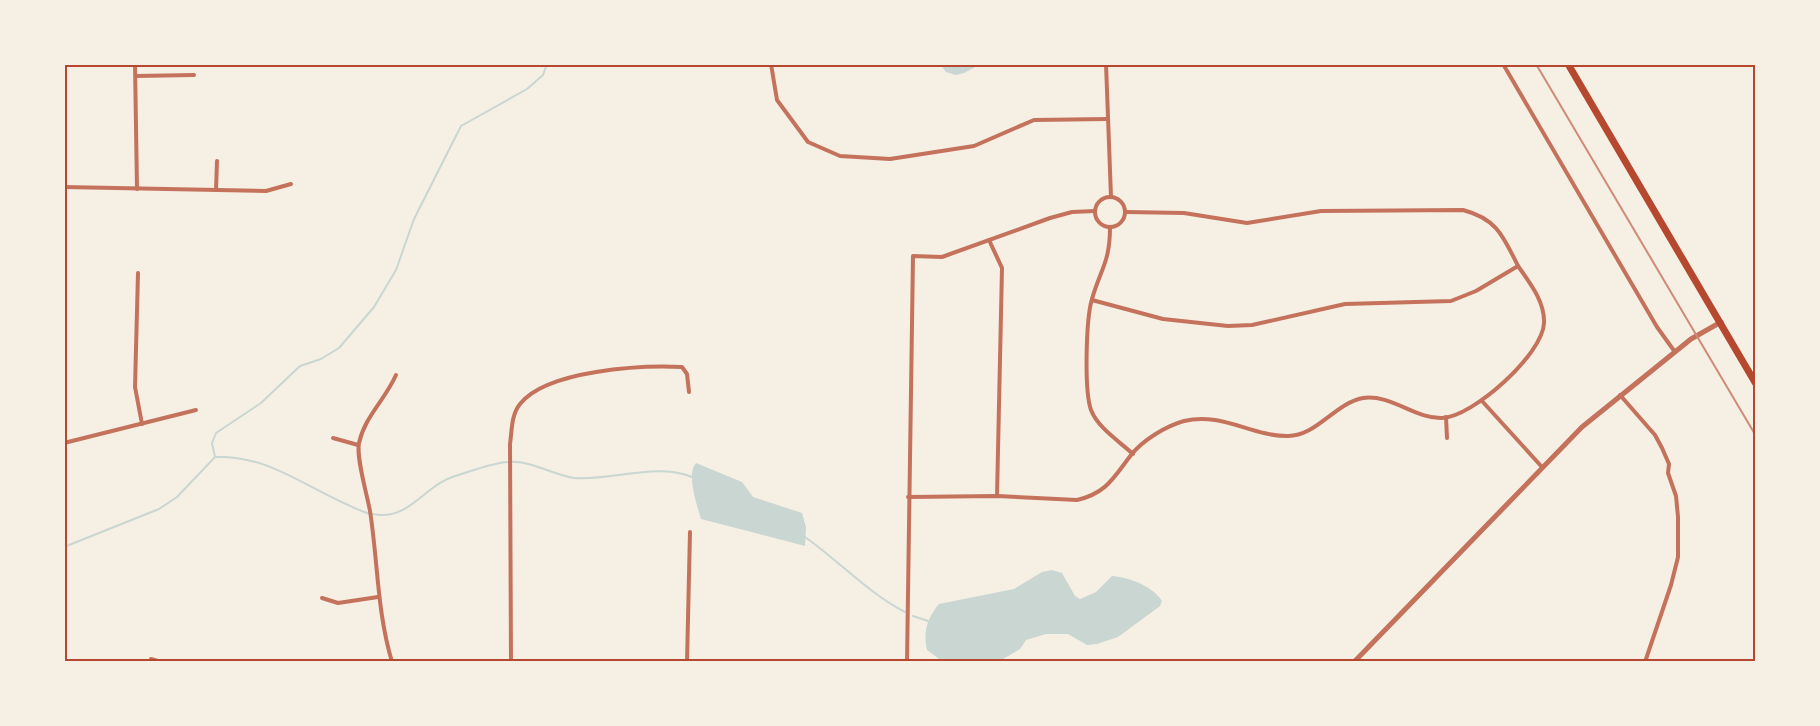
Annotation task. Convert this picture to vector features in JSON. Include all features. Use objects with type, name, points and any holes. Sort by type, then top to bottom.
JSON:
[{"type":"main road","points":[[1568,64],[1755,384]]},
{"type":"street","points":[[135,64],[137,189]]},
{"type":"street","points":[[771,64],[777,100],[808,142],[840,156],[890,159],[974,146],[1034,120],[1107,119]]},
{"type":"street","points":[[1106,64],[1111,197]]},
{"type":"street","points":[[1503,64],[1657,327],[1675,352]]},
{"type":"street","points":[[136,76],[194,75]]},
{"type":"street","points":[[216,190],[217,161]]},
{"type":"street","points":[[64,187],[266,191],[291,184]]},
{"type":"street","points":[[1111,197],[1121,202],[1126,212],[1119,225],[1110,227],[1098,221],[1095,212],[1100,201],[1111,197]]},
{"type":"street","points":[[908,497],[997,496],[1077,500],[1089,497],[1112,483],[1132,454],[1150,438],[1178,423],[1192,420],[1220,419],[1274,435],[1292,436],[1310,429],[1350,402],[1368,398],[1432,416],[1446,417],[1463,413],[1482,401],[1531,354],[1543,332],[1544,320],[1540,300],[1518,266],[1498,228],[1483,215],[1463,210],[1321,211],[1247,223],[1184,213],[1126,212]]},
{"type":"street","points":[[907,662],[913,256],[942,257],[1050,218],[1072,212],[1095,212]]},
{"type":"street","points":[[1110,227],[1108,260],[1092,300],[1087,393],[1092,411],[1100,424],[1132,454]]},
{"type":"street","points":[[989,240],[1002,268],[997,496]]},
{"type":"street","points":[[1092,300],[1163,319],[1228,326],[1252,325],[1345,304],[1451,301],[1476,291],[1518,266]]},
{"type":"street","points":[[138,273],[135,387],[142,424]]},
{"type":"street","points":[[1354,662],[1542,467],[1620,394],[1675,352],[1720,322]]},
{"type":"street","points":[[511,662],[510,444],[514,415],[519,405],[540,389],[572,377],[620,369],[682,367],[687,374],[689,392]]},
{"type":"street","points":[[392,662],[378,597],[370,514],[358,445],[371,411],[391,387],[396,375]]},
{"type":"street","points":[[1620,394],[1662,448],[1669,464],[1668,473],[1676,496],[1678,557],[1645,662]]},
{"type":"street","points":[[1482,401],[1542,467]]},
{"type":"street","points":[[64,443],[196,410]]},
{"type":"street","points":[[1446,417],[1447,438]]},
{"type":"street","points":[[333,438],[358,445]]},
{"type":"street","points":[[687,662],[690,532]]},
{"type":"street","points":[[322,598],[338,603],[378,597]]},
{"type":"street","points":[[152,659],[161,662]]},
{"type":"shaded area","points":[[941,65],[979,65],[956,75],[946,72]]},
{"type":"shaded area","points":[[696,463],[742,482],[753,497],[802,513],[806,527],[805,546],[701,519],[692,482],[693,468]]},
{"type":"shaded area","points":[[1052,570],[1062,573],[1075,596],[1080,599],[1096,592],[1112,576],[1140,583],[1153,591],[1162,601],[1160,606],[1118,637],[1097,644],[1087,645],[1068,634],[1046,634],[1026,640],[1020,649],[998,662],[942,661],[927,650],[927,625],[939,604],[1014,589],[1042,572]]},
{"type":"waterway","points":[[215,457],[212,443],[216,433],[261,403],[300,366],[321,359],[339,348],[374,307],[396,270],[414,219],[461,126],[527,89],[543,75],[547,64]]},
{"type":"waterway","points":[[64,547],[159,509],[177,497],[215,457],[251,461],[267,466],[358,510],[380,515],[401,511],[445,480],[481,467],[502,463],[525,463],[574,478],[664,471],[692,477]]},
{"type":"waterway","points":[[805,537],[879,596],[905,612]]},
{"type":"waterway","points":[[913,616],[928,621]]},
{"type":"railway","points":[[1536,64],[1756,436]]}]
